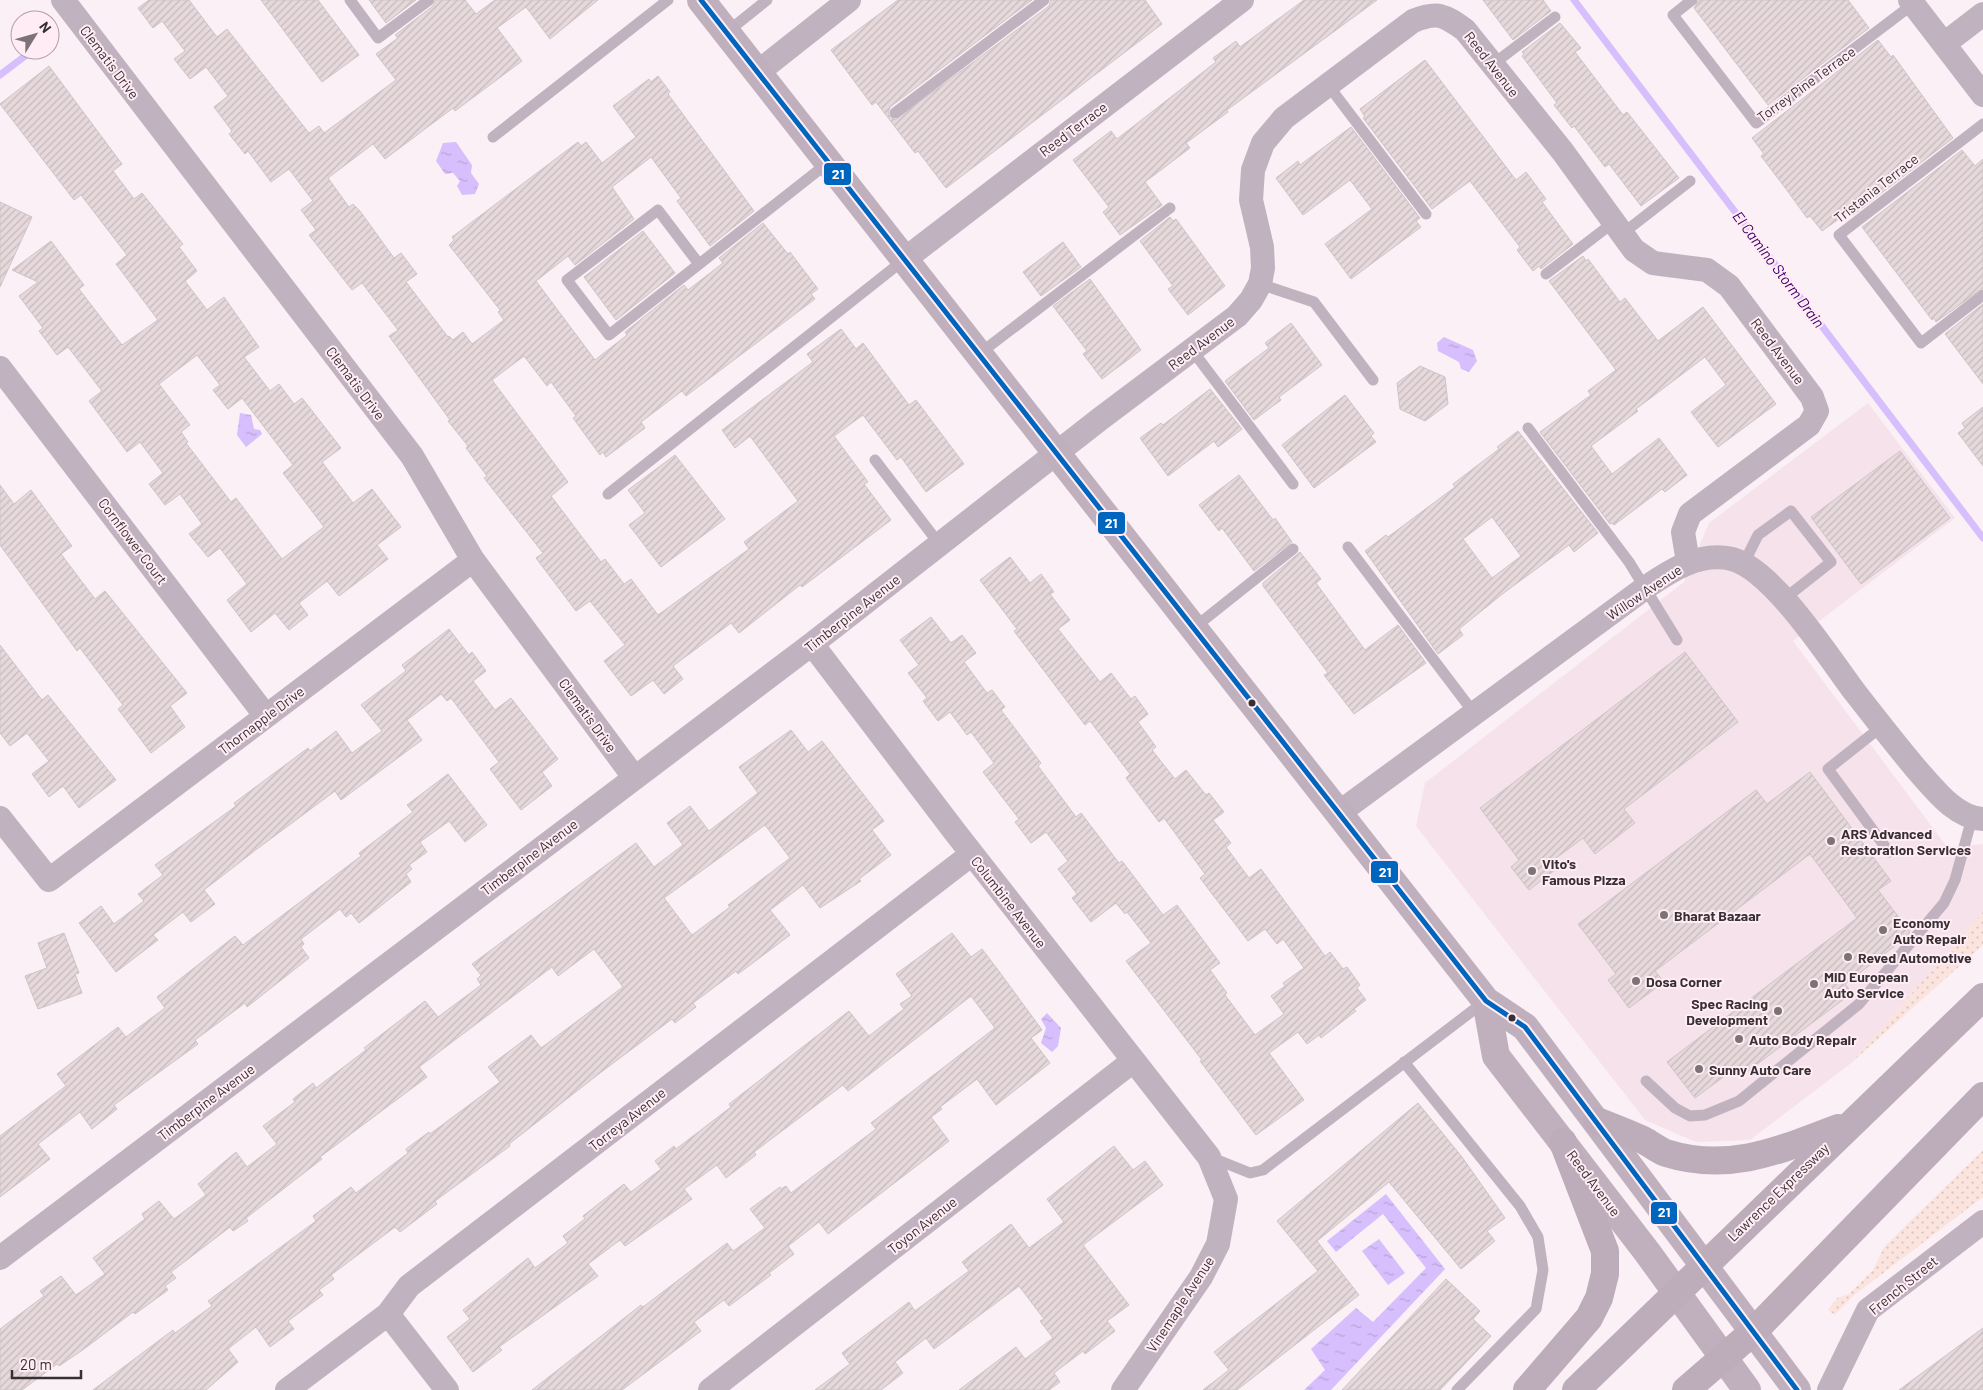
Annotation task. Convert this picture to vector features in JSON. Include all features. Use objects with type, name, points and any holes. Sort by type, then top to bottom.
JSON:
[{"type":"highway","name":"Lawrence Expressway","points":[[1576,1390],[1850,1123],[1983,997]]},
{"type":"highway","points":[[1686,1390],[1754,1331],[1983,1096]]},
{"type":"highway","points":[[1597,1121],[1643,1140],[1665,1153],[1692,1159],[1748,1159],[1771,1153],[1850,1123]]},
{"type":"highway","points":[[1527,1390],[1589,1318],[1599,1298],[1605,1274],[1605,1251],[1563,1142]]},
{"type":"main road","name":"Reed Avenue","points":[[701,0],[905,258],[1056,454],[1111,520],[1195,627],[1486,1001],[1525,1027],[1597,1121],[1702,1266],[1754,1331],[1797,1390]]},
{"type":"main road","name":"Reed Avenue","points":[[1486,1001],[1496,1056],[1676,1292],[1747,1390]]},
{"type":"street","name":"Clematis Drive","points":[[63,0],[412,456],[473,560],[634,778]]},
{"type":"street","points":[[758,72],[849,0]]},
{"type":"street","name":"Reed Terrace","points":[[905,258],[1242,0]]},
{"type":"street","points":[[1912,2],[1983,95]]},
{"type":"street","name":"Reed Avenue","points":[[1056,454],[1237,316],[1251,300],[1260,284],[1263,268],[1262,247],[1251,200],[1253,170],[1262,143],[1284,118],[1428,11],[1445,16],[1465,30],[1563,152],[1634,250],[1653,263],[1707,270],[1729,286],[1812,396],[1817,411],[1809,425],[1690,514],[1683,532],[1688,562]]},
{"type":"street","points":[[1944,44],[1983,14]]},
{"type":"street","name":"Cornflower Court","points":[[0,368],[266,715]]},
{"type":"street","name":"Timberpine Avenue","points":[[0,1258],[812,644],[1056,454]]},
{"type":"street","name":"Willow Avenue","points":[[1340,812],[1666,573],[1688,562],[1710,558],[1732,559],[1755,571],[1784,599],[1882,727],[1940,797],[1978,819]]},
{"type":"street","name":"Thornapple Drive","points":[[0,818],[49,880],[473,560]]},
{"type":"street","name":"Columbine Avenue","points":[[812,644],[972,854],[1209,1157]]},
{"type":"street","name":"Torreya Avenue","points":[[287,1390],[388,1314],[409,1286],[972,854]]},
{"type":"street","name":"Toyon Avenue","points":[[710,1390],[1133,1061]]},
{"type":"street","name":"Vinemaple Avenue","points":[[1124,1390],[1201,1277],[1218,1244],[1226,1199],[1209,1157]]},
{"type":"street","name":"French Street","points":[[1829,1390],[1868,1310],[1983,1222]]},
{"type":"street","points":[[388,1314],[447,1390]]},
{"type":"lane","points":[[350,0],[378,38],[429,0]]},
{"type":"lane","points":[[493,137],[668,0]]},
{"type":"lane","points":[[727,32],[767,0]]},
{"type":"lane","points":[[896,113],[1044,0]]},
{"type":"lane","name":"Torrey Pine Terrace","points":[[1692,0],[1673,15],[1756,123],[1912,2]]},
{"type":"lane","points":[[1492,65],[1555,17]]},
{"type":"lane","points":[[1328,85],[1426,214]]},
{"type":"lane","name":"Tristania Terrace","points":[[1983,124],[1839,235],[1921,343],[1983,295]]},
{"type":"lane","points":[[699,264],[658,210],[566,280],[609,335],[829,162]]},
{"type":"lane","points":[[1546,274],[1690,181]]},
{"type":"lane","points":[[979,354],[1170,208]]},
{"type":"lane","points":[[608,494],[905,258]]},
{"type":"lane","points":[[1260,284],[1314,302],[1373,380]]},
{"type":"lane","points":[[1192,350],[1293,484]]},
{"type":"lane","points":[[1528,428],[1629,562],[1677,640]]},
{"type":"lane","points":[[876,460],[940,545]]},
{"type":"lane","points":[[1743,565],[1758,535],[1790,511],[1831,562],[1784,599]]},
{"type":"lane","points":[[1348,547],[1474,713]]},
{"type":"lane","points":[[1195,627],[1293,549]]},
{"type":"lane","points":[[1882,727],[1828,769],[1889,852]]},
{"type":"lane","points":[[1646,1081],[1675,1108],[1690,1116],[1705,1115],[1739,1101],[1859,1004],[1944,903],[1956,880],[1978,819]]},
{"type":"lane","points":[[1209,1157],[1250,1173],[1263,1170],[1486,1001]]},
{"type":"lane","points":[[1404,1062],[1520,1206],[1538,1237],[1543,1270],[1536,1309],[1457,1390]]},
{"type":"shaded area","points":[[1868,403],[1955,518],[1793,641],[1948,848],[1983,844],[1983,912],[1850,1064],[1750,1140],[1696,1142],[1645,1120],[1416,826],[1425,783],[1684,582],[1709,523]]},
{"type":"shaded area","points":[[1983,912],[1983,945],[1850,1064]]},
{"type":"shaded area","points":[[1983,1150],[1983,1197],[1853,1296],[1835,1315],[1828,1310],[1837,1298],[1849,1294],[1873,1270],[1884,1247]]},
{"type":"water","points":[[456,142],[472,165],[471,173],[479,184],[475,194],[462,195],[457,186],[460,181],[453,173],[445,174],[436,161],[443,143]]},
{"type":"water","points":[[1444,337],[1473,350],[1477,361],[1469,372],[1461,369],[1459,362],[1438,351],[1437,343]]},
{"type":"water","points":[[240,413],[251,415],[254,429],[260,430],[262,434],[246,447],[237,435]]},
{"type":"water","points":[[1047,1013],[1061,1028],[1058,1046],[1052,1052],[1041,1043],[1046,1028],[1041,1019]]},
{"type":"water","points":[[1386,1194],[1445,1269],[1331,1390],[1304,1390],[1325,1370],[1311,1349],[1356,1308],[1373,1322],[1426,1268],[1383,1214],[1336,1252],[1327,1241]]},
{"type":"water","points":[[1379,1239],[1405,1273],[1388,1285],[1362,1251]]},
{"type":"building","points":[[149,0],[189,0],[217,37],[227,29],[309,133],[319,126],[324,133],[396,80],[376,54],[398,38],[395,35],[433,6],[436,0],[465,0],[476,14],[495,0],[598,0],[550,39],[526,7],[497,28],[522,61],[455,111],[453,108],[385,159],[373,144],[328,178],[349,207],[353,204],[360,211],[394,258],[401,253],[417,274],[406,282],[448,337],[453,340],[463,332],[472,344],[504,320],[498,312],[500,310],[449,245],[454,240],[452,237],[578,142],[581,146],[586,142],[602,163],[636,137],[613,106],[649,79],[651,82],[658,76],[670,92],[668,94],[754,211],[710,246],[677,201],[681,198],[651,157],[612,187],[634,219],[575,265],[568,256],[536,281],[595,360],[627,335],[625,332],[684,285],[688,290],[723,263],[719,258],[763,223],[788,254],[790,252],[818,289],[811,294],[815,299],[686,396],[682,391],[641,422],[645,428],[606,457],[603,452],[600,455],[573,418],[576,416],[551,382],[547,386],[524,356],[492,380],[568,482],[551,496],[601,562],[605,559],[624,584],[631,579],[658,615],[749,549],[744,542],[798,501],[750,436],[735,448],[722,430],[813,362],[807,354],[841,329],[856,349],[863,343],[909,405],[916,400],[964,464],[926,492],[901,457],[897,460],[863,415],[834,436],[868,482],[864,484],[891,520],[802,587],[800,585],[739,633],[731,623],[673,666],[683,679],[664,694],[653,680],[631,696],[604,661],[625,645],[590,601],[576,611],[536,558],[543,553],[484,478],[487,476],[466,448],[468,446],[448,421],[450,420],[389,336],[398,330],[362,283],[352,290],[309,235],[316,230],[301,210],[313,201],[289,169],[271,182],[248,151],[245,154],[229,134],[232,131],[214,107],[228,96],[206,67],[190,79],[174,59],[185,51],[162,21],[153,28],[138,8]]},
{"type":"building","points":[[261,0],[318,0],[359,55],[322,82]]},
{"type":"building","points":[[369,0],[416,0],[386,23]]},
{"type":"building","points":[[898,0],[1032,0],[890,107],[888,114],[895,120],[1049,6],[1051,0],[1145,0],[1162,24],[946,188],[918,151],[915,153],[876,102],[872,105],[831,50]]},
{"type":"building","points":[[1304,0],[1377,0],[1227,110],[1228,112],[1186,143],[1190,148],[1145,182],[1162,205],[1120,235],[1103,212],[1109,207],[1073,160],[1111,131],[1117,139],[1216,62],[1213,58],[1236,41],[1240,47]]},
{"type":"building","points":[[1483,0],[1543,0],[1551,11],[1513,40]]},
{"type":"building","points":[[1699,0],[1848,0],[1869,28],[1768,105],[1694,8]]},
{"type":"building","points":[[1560,23],[1581,48],[1575,52],[1623,115],[1627,112],[1679,178],[1641,206],[1609,164],[1605,167],[1574,126],[1572,128],[1554,105],[1557,103],[1522,56],[1524,54],[1522,52]]},
{"type":"building","points":[[1878,40],[1891,57],[1893,55],[1953,138],[1853,215],[1850,211],[1822,231],[1810,216],[1807,218],[1761,156],[1764,154],[1752,138]]},
{"type":"building","points":[[1425,60],[1516,180],[1526,172],[1546,199],[1542,202],[1573,244],[1541,269],[1539,266],[1533,271],[1517,250],[1520,247],[1470,181],[1432,209],[1363,118],[1365,117],[1360,109]]},
{"type":"building","points":[[49,66],[122,164],[113,171],[134,199],[142,193],[183,244],[179,247],[197,271],[185,281],[207,310],[224,297],[259,347],[244,357],[270,391],[279,384],[294,404],[302,398],[341,448],[322,462],[353,503],[372,489],[401,527],[377,545],[388,559],[339,596],[327,581],[299,603],[308,615],[289,630],[275,613],[251,632],[227,600],[247,584],[220,548],[208,557],[189,534],[202,524],[180,494],[165,505],[149,484],[163,473],[140,442],[127,452],[89,401],[102,391],[68,347],[57,355],[39,331],[43,328],[19,296],[38,282],[12,270],[51,241],[84,285],[79,289],[122,345],[158,320],[116,264],[127,255],[81,195],[74,200],[0,104]],"holes":[[[197,355],[220,385],[213,390],[228,409],[242,398],[293,465],[283,473],[324,527],[282,559],[236,498],[231,502],[186,443],[188,442],[181,432],[190,425],[159,384]]]},
{"type":"building","points":[[1351,127],[1420,218],[1416,221],[1421,227],[1351,279],[1325,244],[1372,209],[1350,180],[1303,215],[1276,178],[1298,161],[1300,165]]},
{"type":"building","points":[[1962,150],[1975,166],[1983,159],[1983,288],[1936,322],[1934,318],[1932,320],[1862,227]]},
{"type":"building","points":[[0,202],[32,217],[0,287]]},
{"type":"building","points":[[1170,217],[1173,221],[1176,219],[1225,286],[1188,315],[1168,289],[1173,286],[1140,241]]},
{"type":"building","points":[[643,231],[675,273],[616,320],[584,277]]},
{"type":"building","points":[[1063,242],[1081,267],[1041,296],[1023,272]]},
{"type":"building","points":[[1583,256],[1586,261],[1588,259],[1620,302],[1625,298],[1658,341],[1703,307],[1776,404],[1718,447],[1691,412],[1726,385],[1705,357],[1591,446],[1612,474],[1659,438],[1687,475],[1665,492],[1662,489],[1614,525],[1610,524],[1540,432],[1591,395],[1588,391],[1616,370],[1549,281]]},
{"type":"building","points":[[1090,279],[1141,350],[1102,379],[1083,354],[1087,351],[1053,306]]},
{"type":"building","points":[[1983,304],[1983,384],[1945,334]]},
{"type":"building","points":[[1291,323],[1322,365],[1279,397],[1281,400],[1254,420],[1225,381],[1269,348],[1265,343]]},
{"type":"building","points":[[1420,366],[1445,377],[1448,404],[1425,421],[1400,409],[1397,383]]},
{"type":"building","points":[[1210,389],[1242,429],[1218,447],[1214,441],[1168,476],[1140,438],[1161,423],[1163,425]]},
{"type":"building","points":[[1345,395],[1374,433],[1371,436],[1376,442],[1314,488],[1282,445]]},
{"type":"building","points":[[1983,407],[1983,466],[1958,433],[1965,428],[1962,423]]},
{"type":"building","points":[[1518,431],[1598,533],[1574,552],[1569,545],[1505,592],[1459,629],[1463,635],[1438,654],[1365,551],[1386,535],[1388,537],[1455,487],[1453,484],[1499,449],[1497,447]],"holes":[[[1492,517],[1521,556],[1492,578],[1463,539]]]},
{"type":"building","points":[[1900,451],[1950,518],[1861,584],[1811,517]]},
{"type":"building","points":[[675,455],[725,519],[661,567],[629,525],[645,513],[628,490]]},
{"type":"building","points":[[1239,475],[1273,520],[1275,518],[1292,542],[1254,571],[1222,528],[1219,531],[1199,505]]},
{"type":"building","points":[[0,485],[14,504],[31,490],[72,546],[61,554],[95,599],[105,591],[187,693],[170,706],[185,727],[151,753],[118,709],[123,705],[80,648],[77,651],[0,545]]},
{"type":"building","points":[[1300,552],[1321,579],[1316,583],[1365,650],[1398,625],[1426,663],[1354,714],[1324,675],[1328,673],[1263,586],[1263,583]]},
{"type":"building","points":[[1010,557],[1030,583],[1041,574],[1054,592],[1050,594],[1070,620],[1058,629],[1100,682],[1111,673],[1131,699],[1135,696],[1148,714],[1138,722],[1156,747],[1152,750],[1175,779],[1186,770],[1206,795],[1209,793],[1224,812],[1213,820],[1231,843],[1226,847],[1249,878],[1261,869],[1325,956],[1330,952],[1343,969],[1347,967],[1360,985],[1357,988],[1366,1000],[1354,1009],[1356,1011],[1321,1038],[1319,1035],[1307,1044],[1298,1032],[1269,1053],[1304,1100],[1256,1135],[1200,1061],[1202,1060],[1126,961],[1151,943],[1127,912],[1125,914],[1116,903],[1091,922],[1072,898],[1077,894],[1058,869],[1068,861],[1046,832],[1031,843],[1015,822],[1019,819],[983,772],[994,763],[971,732],[967,735],[950,712],[938,721],[923,701],[927,698],[908,673],[919,665],[900,640],[931,617],[951,643],[962,635],[976,653],[964,662],[987,693],[992,690],[1005,707],[1001,710],[1041,763],[1038,766],[1076,817],[1081,813],[1119,863],[1122,861],[1163,915],[1177,905],[1220,963],[1210,970],[1227,993],[1225,995],[1255,1035],[1284,1014],[1271,996],[1285,986],[1283,983],[1304,968],[1283,939],[1277,944],[1265,929],[1248,941],[1200,878],[1205,874],[1164,818],[1159,822],[1126,778],[1130,774],[1090,721],[1085,725],[1014,631],[1017,629],[980,580]]},
{"type":"building","points":[[449,629],[469,655],[472,652],[486,671],[473,681],[495,710],[511,698],[558,759],[542,772],[552,786],[521,810],[490,769],[499,762],[451,698],[447,701],[441,694],[407,720],[422,740],[341,800],[335,791],[257,849],[204,890],[215,904],[191,922],[183,912],[153,935],[158,940],[116,972],[79,923],[101,906],[114,924],[144,901],[138,894],[163,875],[155,865],[236,806],[234,803],[308,748],[310,751],[336,731],[352,753],[382,731],[361,705],[406,671],[402,665]]},
{"type":"building","points":[[0,645],[42,700],[48,695],[116,780],[79,808],[63,786],[49,797],[32,774],[49,761],[27,733],[10,746],[0,733]]},
{"type":"building","points":[[1685,652],[1738,722],[1624,809],[1635,823],[1595,854],[1583,838],[1555,859],[1560,866],[1529,890],[1511,867],[1519,860],[1480,808]]},
{"type":"building","points":[[791,730],[808,752],[822,741],[884,821],[872,830],[891,855],[859,879],[861,881],[820,908],[803,885],[770,910],[790,935],[738,974],[736,971],[693,1003],[696,1007],[675,1023],[672,1019],[600,1073],[509,1144],[510,1146],[435,1201],[437,1204],[400,1232],[395,1227],[331,1275],[334,1279],[319,1290],[323,1295],[288,1321],[294,1329],[270,1347],[256,1327],[228,1349],[238,1362],[206,1390],[93,1390],[173,1330],[175,1333],[212,1306],[208,1301],[316,1221],[313,1216],[351,1187],[356,1193],[408,1153],[406,1149],[429,1132],[430,1134],[500,1082],[488,1067],[531,1035],[541,1048],[623,987],[594,949],[558,976],[552,967],[419,1067],[427,1077],[320,1157],[322,1159],[246,1218],[248,1221],[233,1231],[230,1227],[171,1272],[176,1278],[165,1286],[168,1290],[135,1314],[133,1312],[59,1366],[57,1364],[22,1390],[0,1390],[0,1329],[44,1296],[40,1291],[61,1276],[76,1295],[105,1274],[93,1258],[145,1219],[142,1214],[159,1201],[174,1219],[206,1195],[198,1184],[236,1152],[247,1167],[277,1144],[263,1126],[295,1102],[293,1099],[313,1083],[316,1088],[425,1001],[438,1017],[481,985],[477,979],[481,975],[472,964],[636,843],[654,867],[683,845],[667,823],[690,806],[709,831],[758,793],[739,767]],"holes":[[[765,825],[790,858],[692,935],[664,898]]]},
{"type":"building","points":[[1810,772],[1891,881],[1878,890],[1910,932],[1904,939],[1845,984],[1852,993],[1740,1077],[1734,1069],[1695,1098],[1667,1062],[1857,918],[1810,854],[1655,971],[1664,982],[1629,1008],[1608,980],[1616,974],[1578,924],[1756,790],[1767,804]]},
{"type":"building","points":[[448,774],[487,825],[465,842],[449,821],[420,842],[427,852],[409,865],[412,869],[406,874],[411,882],[359,923],[351,913],[346,917],[340,909],[301,939],[304,944],[301,947],[309,958],[247,1007],[245,1003],[195,1040],[198,1044],[114,1105],[117,1109],[92,1129],[80,1112],[38,1144],[50,1159],[0,1197],[0,1136],[66,1086],[57,1074],[118,1027],[126,1037],[165,1008],[157,997],[235,936],[243,945],[361,856],[359,853],[413,812],[407,805]]},
{"type":"building","points":[[64,933],[79,973],[75,974],[82,993],[38,1009],[25,976],[47,968],[38,943]]},
{"type":"building","points":[[952,933],[971,957],[982,949],[1001,974],[1042,1030],[1031,1038],[1050,1063],[996,1105],[977,1079],[940,1107],[942,1109],[931,1117],[949,1141],[828,1234],[819,1222],[788,1246],[794,1254],[769,1273],[771,1275],[729,1306],[724,1300],[694,1322],[701,1331],[622,1390],[532,1390],[641,1305],[643,1307],[727,1243],[733,1251],[765,1228],[750,1209],[780,1187],[781,1189],[786,1186],[791,1193],[876,1129],[871,1123],[995,1028],[971,996],[848,1091],[843,1085],[754,1152],[756,1155],[726,1178],[717,1165],[684,1189],[692,1199],[625,1246],[620,1240],[588,1264],[598,1276],[499,1347],[502,1350],[473,1372],[447,1337],[470,1319],[463,1310],[528,1258],[535,1268],[568,1243],[563,1236],[585,1219],[583,1216],[624,1184],[631,1192],[661,1169],[655,1161],[674,1146],[676,1149],[731,1107],[729,1104],[849,1011],[869,1036],[904,1009],[900,1004],[912,996],[896,974]]},
{"type":"building","points":[[1418,1103],[1462,1157],[1505,1218],[1487,1231],[1495,1241],[1461,1269],[1389,1182],[1317,1241],[1359,1295],[1237,1390],[1203,1390],[1229,1370],[1214,1352],[1318,1271],[1277,1221]]},
{"type":"building","points":[[1114,1146],[1133,1170],[1145,1161],[1163,1185],[1083,1245],[1129,1305],[1107,1321],[1115,1331],[1085,1354],[1083,1351],[1054,1373],[1060,1382],[1049,1390],[959,1390],[1016,1347],[1025,1359],[1053,1338],[1040,1321],[1044,1319],[1019,1286],[934,1349],[926,1338],[895,1362],[903,1373],[881,1390],[815,1390],[850,1364],[842,1353],[909,1302],[915,1311],[969,1271],[962,1262],[1011,1224],[1029,1248],[1064,1222],[1047,1199]]},
{"type":"building","points":[[1446,1279],[1480,1311],[1473,1319],[1491,1336],[1440,1390],[1342,1390]]},
{"type":"building","points":[[1983,1328],[1983,1390],[1899,1390]]},
{"type":"waterway","name":"El Camino Storm Drain","points":[[1574,0],[1983,538]]},
{"type":"waterway","name":"El Camino Storm Drain","points":[[0,75],[20,60]]},
{"type":"transit line","name":"21","points":[[701,0],[1486,1001],[1525,1027],[1797,1390]]},
{"type":"place","name":"ARS Advanced Restoration Services","points":[[1831,841]]},
{"type":"place","name":"Vito's Famous Pizza","points":[[1532,871]]},
{"type":"place","name":"Bharat Bazaar","points":[[1664,915]]},
{"type":"place","name":"Economy Auto Repair","points":[[1883,930]]},
{"type":"place","name":"Reved Automotive","points":[[1848,957]]},
{"type":"place","name":"Dosa Corner","points":[[1636,981]]},
{"type":"place","name":"MiD European Auto Service","points":[[1814,984]]},
{"type":"place","name":"Spec Racing Development","points":[[1778,1011]]},
{"type":"place","name":"Auto Body Repair","points":[[1739,1039]]},
{"type":"place","name":"Sunny Auto Care","points":[[1699,1069]]}]
